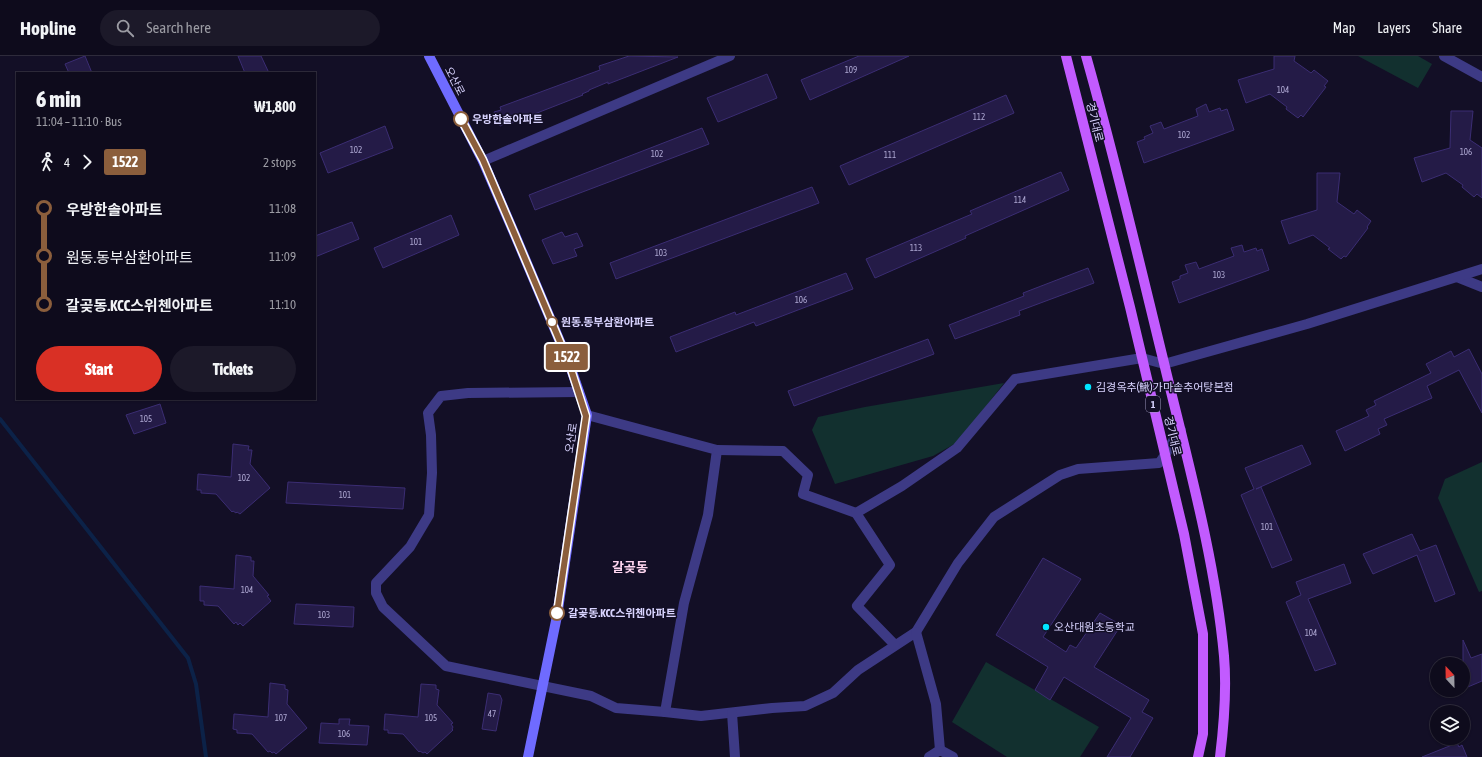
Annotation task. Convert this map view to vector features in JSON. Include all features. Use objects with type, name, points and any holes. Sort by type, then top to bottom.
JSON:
[{"type":"main road","name":"경기대로","points":[[1066,56],[1166,456],[1184,534],[1203,634],[1203,734],[1198,757]]},
{"type":"main road","name":"경기대로","points":[[1086,56],[1104,121],[1181,430],[1206,539],[1218,610],[1224,658],[1225,715],[1220,757]]},
{"type":"street","name":"오산로","points":[[429,56],[483,160],[563,349],[586,416],[557,616],[528,757]]},
{"type":"street","points":[[483,160],[730,56]]},
{"type":"street","points":[[1444,56],[1482,77]]},
{"type":"street","points":[[856,513],[902,486],[957,448],[1015,379],[1142,358],[1164,364],[1307,324],[1482,269]]},
{"type":"street","points":[[1457,276],[1482,287]]},
{"type":"street","points":[[579,392],[468,393],[441,396],[428,413],[431,435],[432,473],[429,515],[410,547],[376,583],[376,593],[383,607],[446,666],[591,696],[616,708],[701,716],[805,706],[833,693],[858,670],[916,632],[958,563],[994,517],[1060,475],[1078,469],[1159,463],[1166,456],[1176,435],[1181,430]]},
{"type":"street","points":[[586,416],[717,450],[783,451],[808,474],[803,494],[856,513],[890,565],[857,606],[895,645]]},
{"type":"street","points":[[665,712],[684,602],[708,515],[717,450]]},
{"type":"street","points":[[916,632],[936,704],[940,750]]},
{"type":"street","points":[[732,713],[734,757]]},
{"type":"street","points":[[930,757],[940,750]]},
{"type":"street","points":[[940,750],[953,757]]},
{"type":"green space","points":[[1358,56],[1418,56],[1432,64],[1418,88]]},
{"type":"green space","points":[[1004,383],[958,442],[933,456],[835,484],[812,430],[818,417],[865,407]]},
{"type":"green space","points":[[1482,462],[1482,591],[1479,592],[1438,498],[1445,479]]},
{"type":"green space","points":[[986,662],[1099,727],[1080,757],[1007,757],[952,722]]},
{"type":"building","points":[[85,56],[92,72],[69,72],[65,64]]},
{"type":"building","points":[[238,56],[261,56],[269,72],[245,72]]},
{"type":"building","points":[[629,56],[678,57],[608,84],[608,82],[589,90],[582,94],[583,95],[509,124],[508,122],[500,126],[494,112],[501,110],[500,107],[600,70],[599,66]]},
{"type":"building","points":[[859,56],[909,56],[810,100],[801,80]]},
{"type":"building","points":[[1274,56],[1295,56],[1294,61],[1311,73],[1314,70],[1328,81],[1324,86],[1326,87],[1303,117],[1301,115],[1298,118],[1270,94],[1246,103],[1238,80],[1274,69]]},
{"type":"building","points":[[767,74],[777,98],[718,122],[707,98]]},
{"type":"building","points":[[1006,95],[1014,113],[849,185],[840,166]]},
{"type":"building","points":[[1206,104],[1209,112],[1220,108],[1221,111],[1227,109],[1234,130],[1144,163],[1137,142],[1145,139],[1144,137],[1153,133],[1150,126],[1161,122],[1164,129],[1198,116],[1196,109]]},
{"type":"building","points":[[1451,111],[1473,111],[1470,140],[1482,148],[1482,198],[1477,194],[1474,197],[1462,187],[1463,185],[1446,173],[1422,182],[1414,158],[1450,148]]},
{"type":"building","points":[[385,126],[393,148],[328,173],[320,153]]},
{"type":"building","points":[[702,128],[709,144],[535,210],[529,195]]},
{"type":"building","points":[[1061,172],[1069,190],[875,278],[866,259],[972,214],[970,211]]},
{"type":"building","points":[[1317,173],[1340,173],[1337,202],[1354,214],[1357,210],[1371,221],[1367,227],[1368,228],[1346,257],[1344,256],[1341,259],[1313,235],[1289,244],[1281,221],[1317,210]]},
{"type":"building","points":[[812,187],[819,203],[616,279],[610,263]]},
{"type":"building","points":[[451,215],[459,235],[383,268],[374,248]]},
{"type":"building","points":[[352,222],[359,239],[316,257],[316,236]]},
{"type":"building","points":[[562,232],[565,237],[577,233],[583,246],[574,249],[577,256],[553,264],[542,240]]},
{"type":"building","points":[[1242,245],[1244,252],[1256,248],[1257,251],[1262,249],[1269,270],[1179,303],[1172,282],[1180,279],[1180,276],[1188,273],[1185,265],[1196,262],[1199,269],[1234,256],[1231,248]]},
{"type":"building","points":[[1088,268],[1094,283],[1019,311],[1020,315],[955,339],[949,325],[1024,296],[1023,293]]},
{"type":"building","points":[[846,273],[853,289],[756,326],[754,322],[676,352],[670,337],[735,312],[736,315]]},
{"type":"building","points":[[928,339],[934,354],[794,406],[788,391]]},
{"type":"building","points":[[1469,349],[1482,374],[1482,413],[1459,370],[1427,386],[1432,398],[1384,419],[1387,425],[1378,429],[1380,434],[1345,451],[1336,431],[1369,416],[1366,410],[1376,405],[1374,401],[1431,373],[1426,364],[1451,351],[1454,357]]},
{"type":"building","points":[[160,404],[166,423],[134,434],[126,415]]},
{"type":"building","points":[[233,444],[249,446],[248,450],[252,450],[250,464],[270,488],[240,514],[233,511],[232,512],[216,494],[201,493],[201,490],[197,490],[198,474],[231,477]]},
{"type":"building","points":[[1302,445],[1311,464],[1256,489],[1261,487],[1292,560],[1272,568],[1241,495],[1254,489],[1245,468]]},
{"type":"building","points":[[288,482],[405,488],[403,509],[286,503]]},
{"type":"building","points":[[1412,534],[1420,551],[1436,545],[1455,594],[1435,602],[1417,555],[1373,574],[1363,554]]},
{"type":"building","points":[[236,555],[251,557],[251,561],[254,561],[253,576],[269,595],[267,596],[271,601],[243,626],[240,623],[238,625],[236,622],[234,624],[218,606],[204,605],[204,601],[200,601],[200,586],[234,589]]},
{"type":"building","points":[[1043,558],[1081,579],[1043,637],[1066,652],[1070,645],[1076,648],[1100,613],[1121,625],[1094,667],[1149,700],[1142,712],[1153,718],[1130,757],[1107,757],[1131,718],[1064,677],[1050,700],[1035,690],[1048,667],[996,635]]},
{"type":"building","points":[[1344,564],[1351,583],[1308,599],[1336,664],[1315,671],[1286,602],[1301,595],[1296,582]]},
{"type":"building","points":[[296,604],[354,607],[353,627],[294,624]]},
{"type":"building","points":[[1463,640],[1471,658],[1482,654],[1482,681],[1470,686],[1470,657],[1463,657]]},
{"type":"building","points":[[270,683],[285,685],[285,689],[288,690],[287,704],[307,728],[276,754],[270,751],[268,752],[252,734],[237,733],[237,730],[233,729],[234,714],[268,717]]},
{"type":"building","points":[[421,684],[436,685],[436,689],[439,690],[437,705],[453,723],[451,724],[453,730],[427,754],[425,752],[419,752],[403,734],[388,733],[388,730],[384,730],[385,714],[418,717]]},
{"type":"building","points":[[488,693],[500,695],[502,700],[496,731],[482,729]]},
{"type":"building","points":[[339,719],[350,719],[349,725],[369,726],[367,745],[319,743],[321,723],[339,724]]},
{"type":"building","points":[[1452,745],[1458,745],[1459,747],[1462,745],[1467,757],[1422,757]]},
{"type":"waterway","points":[[0,419],[188,658],[196,684],[206,757]]},
{"type":"bus line","name":"1522","points":[[461,119],[483,160],[569,363],[586,416],[557,613]]},
{"type":"place","name":"우방한솔아파트","points":[[461,119]]},
{"type":"place","name":"원동.동부삼환아파트","points":[[552,322]]},
{"type":"place","name":"김경옥추(鰍)가마솥추어탕본점","points":[[1088,387]]},
{"type":"place","name":"갈곶동.KCC스위첸아파트","points":[[557,613]]},
{"type":"place","name":"오산대원초등학교","points":[[1046,627]]},
{"type":"district","name":"갈곶동","points":[[630,567]]}]
